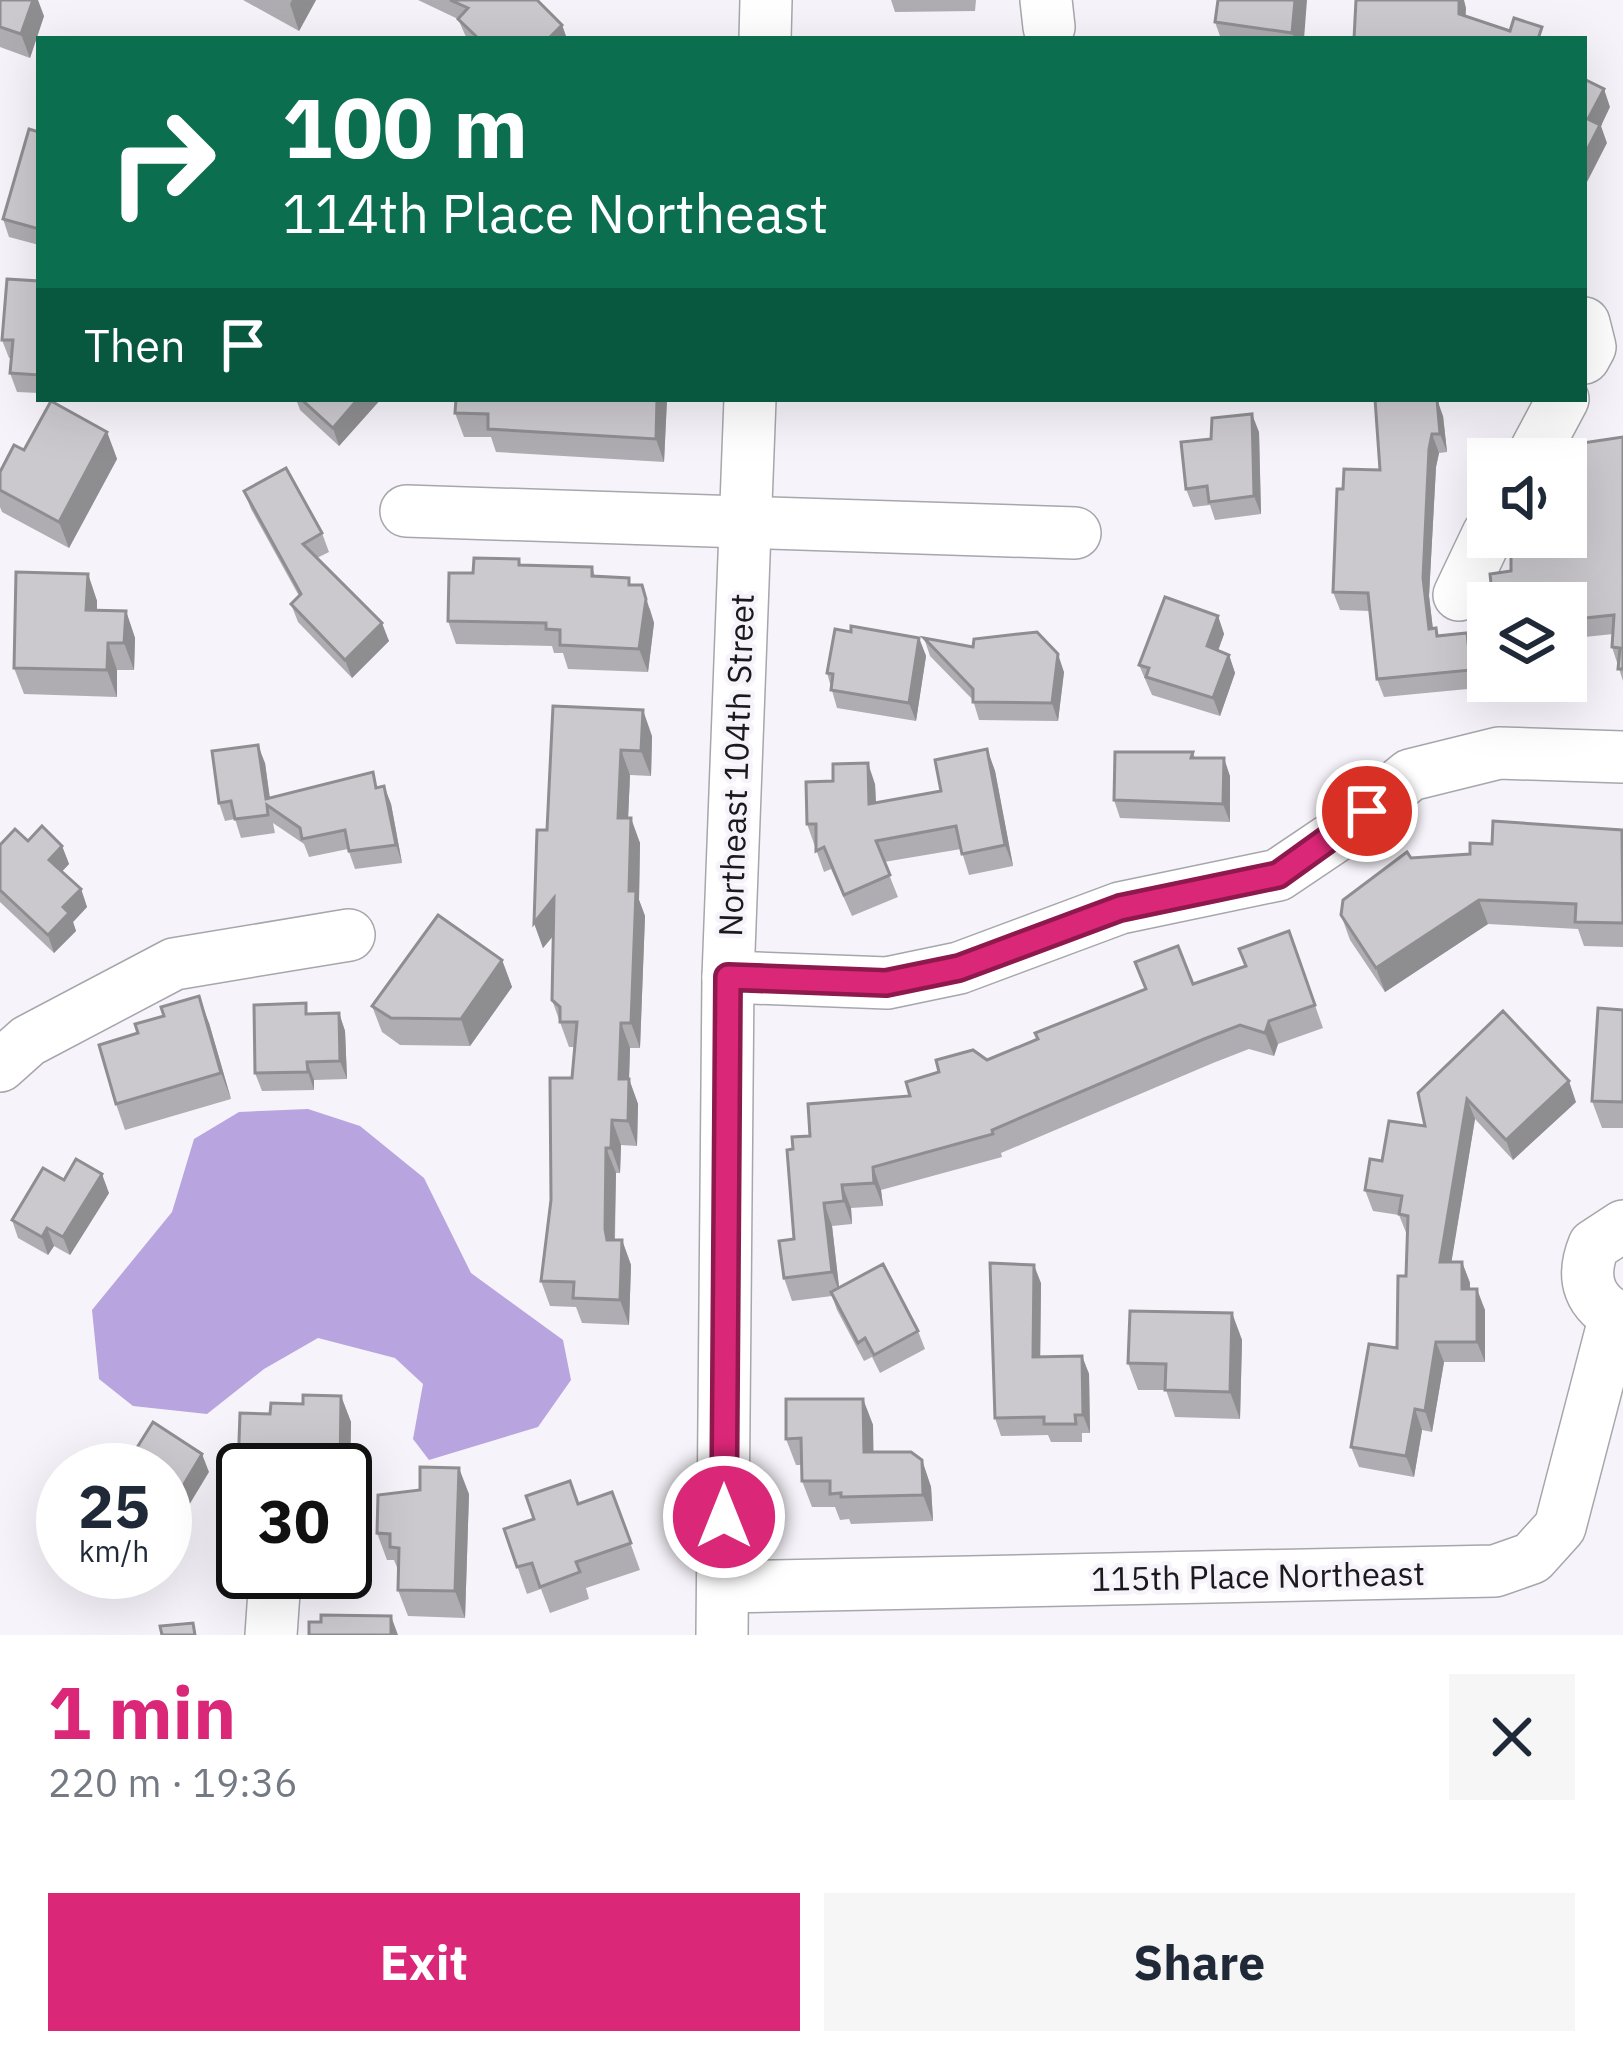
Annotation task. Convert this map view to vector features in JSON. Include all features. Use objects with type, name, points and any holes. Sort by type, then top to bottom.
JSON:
[{"type":"street","points":[[765,36],[766,0]]},
{"type":"street","name":"Northeast 104th Street","points":[[723,1611],[728,977],[750,402]]},
{"type":"street","points":[[1543,438],[1561,402]]},
{"type":"street","points":[[406,512],[1075,533]]},
{"type":"street","points":[[1459,595],[1476,558]]},
{"type":"street","points":[[728,977],[886,983],[959,968],[1120,908],[1278,875],[1339,834],[1410,775],[1499,753],[1623,757]]},
{"type":"street","points":[[0,1066],[28,1041],[174,964],[350,935]]},
{"type":"street","name":"115th Place Northeast","points":[[723,1611],[1495,1571],[1532,1558],[1560,1527],[1619,1318],[1593,1299],[1587,1263],[1594,1245],[1623,1226]]},
{"type":"shaded area","points":[[308,1109],[360,1126],[424,1178],[471,1273],[563,1340],[571,1380],[538,1427],[429,1460],[413,1439],[423,1384],[395,1358],[318,1338],[264,1369],[207,1414],[133,1406],[99,1379],[92,1310],[172,1212],[194,1139],[239,1112]]},
{"type":"building","points":[[0,0],[33,0],[21,34],[0,27]]},
{"type":"building","points":[[450,0],[537,0],[562,25],[551,36],[476,36],[458,19],[468,8]]},
{"type":"building","points":[[1218,0],[1295,0],[1292,33],[1215,22]]},
{"type":"building","points":[[1356,0],[1459,0],[1459,14],[1510,31],[1514,18],[1542,27],[1539,36],[1354,36]]},
{"type":"building","points":[[1587,80],[1604,89],[1588,119],[1600,125],[1587,150]]},
{"type":"building","points":[[29,129],[36,131],[36,228],[3,219]]},
{"type":"building","points":[[7,279],[36,281],[36,375],[10,373],[13,340],[2,340]]},
{"type":"building","points":[[50,402],[107,432],[59,522],[0,490],[0,472],[14,445],[24,450]]},
{"type":"building","points":[[304,402],[355,402],[333,428]]},
{"type":"building","points":[[456,402],[657,402],[656,439],[488,429],[488,414],[455,413]]},
{"type":"building","points":[[1375,402],[1437,402],[1440,434],[1432,434],[1429,449],[1423,578],[1429,629],[1436,628],[1437,636],[1467,633],[1467,670],[1377,679],[1368,593],[1333,592],[1337,489],[1343,489],[1344,469],[1380,470]]},
{"type":"building","points":[[1252,414],[1254,496],[1209,502],[1207,486],[1186,489],[1181,442],[1211,439],[1212,418]]},
{"type":"building","points":[[1623,437],[1623,669],[1618,669],[1620,648],[1612,647],[1614,615],[1587,618],[1587,582],[1491,582],[1490,574],[1511,571],[1511,558],[1587,558],[1587,442]]},
{"type":"building","points":[[286,468],[322,533],[303,544],[382,623],[345,660],[291,604],[301,594],[244,491]]},
{"type":"building","points":[[474,558],[592,567],[592,576],[629,578],[629,585],[642,585],[646,599],[639,649],[560,645],[560,630],[546,629],[546,623],[448,621],[449,573],[473,573]]},
{"type":"building","points":[[16,572],[88,574],[86,610],[126,611],[124,643],[108,643],[107,670],[14,668]]},
{"type":"building","points":[[1165,597],[1218,616],[1207,646],[1229,655],[1213,698],[1146,677],[1149,668],[1139,665]]},
{"type":"building","points":[[851,626],[919,638],[909,703],[831,690],[833,674],[827,673],[835,629],[851,632]]},
{"type":"building","points":[[1037,632],[1058,654],[1052,703],[973,702],[973,689],[924,638],[973,647],[974,639]]},
{"type":"building","points":[[553,706],[643,710],[641,751],[621,750],[618,818],[631,818],[629,891],[636,891],[631,1023],[621,1023],[619,1079],[629,1079],[628,1121],[612,1120],[611,1148],[606,1148],[605,1229],[607,1240],[622,1240],[620,1300],[573,1298],[574,1282],[541,1281],[551,1200],[550,1078],[572,1078],[577,1022],[560,1022],[560,1007],[552,1000],[554,898],[534,923],[537,830],[547,830]]},
{"type":"building","points":[[258,745],[266,799],[373,772],[376,788],[384,786],[396,845],[349,851],[345,830],[302,839],[300,828],[267,805],[268,815],[235,819],[231,801],[219,803],[212,751]]},
{"type":"building","points":[[987,749],[1005,845],[962,854],[956,826],[876,841],[890,875],[844,895],[824,847],[816,851],[816,824],[807,824],[806,782],[833,781],[833,764],[868,763],[869,804],[941,791],[935,760]]},
{"type":"building","points":[[1115,752],[1193,752],[1191,758],[1224,758],[1223,804],[1114,800]]},
{"type":"building","points":[[1493,821],[1622,830],[1623,923],[1575,922],[1576,904],[1479,900],[1376,968],[1341,915],[1343,900],[1407,852],[1411,858],[1470,854],[1470,843],[1492,844]]},
{"type":"building","points":[[42,826],[62,846],[49,860],[81,889],[63,907],[69,913],[48,935],[0,890],[0,845],[15,829],[28,841]]},
{"type":"building","points":[[438,915],[502,960],[461,1019],[391,1018],[372,1006]]},
{"type":"building","points":[[1289,931],[1315,1005],[1269,1021],[1265,1033],[1240,1025],[1204,1039],[992,1130],[993,1134],[873,1167],[874,1183],[842,1185],[844,1201],[824,1203],[832,1272],[784,1278],[779,1241],[794,1239],[787,1150],[793,1149],[792,1137],[810,1136],[808,1104],[910,1096],[906,1082],[939,1072],[936,1060],[973,1050],[987,1060],[1038,1039],[1035,1033],[1146,989],[1135,962],[1178,946],[1193,984],[1246,966],[1239,949]]},
{"type":"building","points":[[199,996],[221,1073],[116,1104],[99,1045],[138,1033],[135,1024],[164,1016],[161,1007]]},
{"type":"building","points":[[306,1003],[306,1014],[339,1013],[340,1061],[307,1062],[308,1072],[255,1073],[254,1005]]},
{"type":"building","points":[[1598,1008],[1623,1010],[1623,1102],[1592,1101]]},
{"type":"building","points":[[1503,1011],[1569,1081],[1506,1140],[1467,1099],[1440,1262],[1462,1262],[1462,1289],[1477,1289],[1477,1342],[1436,1342],[1425,1411],[1415,1409],[1406,1456],[1351,1447],[1369,1344],[1397,1348],[1398,1276],[1406,1276],[1408,1216],[1399,1214],[1402,1196],[1365,1190],[1370,1159],[1382,1161],[1389,1121],[1425,1126],[1418,1093]]},
{"type":"building","points":[[76,1159],[102,1174],[63,1237],[47,1228],[42,1237],[12,1220],[43,1168],[64,1180]]},
{"type":"building","points":[[990,1263],[1034,1265],[1033,1357],[1082,1356],[1083,1415],[1075,1415],[1076,1424],[1044,1424],[1044,1417],[995,1418]]},
{"type":"building","points":[[883,1264],[918,1331],[874,1355],[865,1338],[858,1343],[831,1292]]},
{"type":"building","points":[[1130,1311],[1232,1313],[1230,1392],[1165,1390],[1166,1364],[1128,1363]]},
{"type":"building","points":[[303,1395],[341,1396],[340,1443],[239,1443],[240,1413],[270,1414],[271,1403],[303,1404]]},
{"type":"building","points":[[786,1399],[863,1399],[864,1452],[911,1452],[922,1460],[923,1495],[841,1497],[841,1493],[830,1494],[830,1481],[802,1481],[801,1438],[786,1439]]},
{"type":"building","points":[[153,1422],[185,1443],[140,1443]]},
{"type":"building","points":[[192,1447],[202,1454],[192,1471]]},
{"type":"building","points":[[420,1467],[459,1468],[455,1591],[398,1590],[399,1548],[390,1547],[390,1534],[377,1533],[378,1495],[420,1490]]},
{"type":"building","points":[[570,1481],[578,1504],[612,1492],[631,1543],[576,1562],[580,1572],[540,1587],[532,1563],[517,1567],[504,1529],[534,1519],[526,1496]]},
{"type":"building","points":[[321,1615],[391,1616],[391,1635],[309,1635],[309,1622],[321,1622]]},
{"type":"building","points":[[193,1623],[195,1635],[162,1635],[160,1626]]},
{"type":"route","points":[[724,1517],[728,977],[886,983],[959,968],[1120,908],[1278,875],[1367,811]]}]
